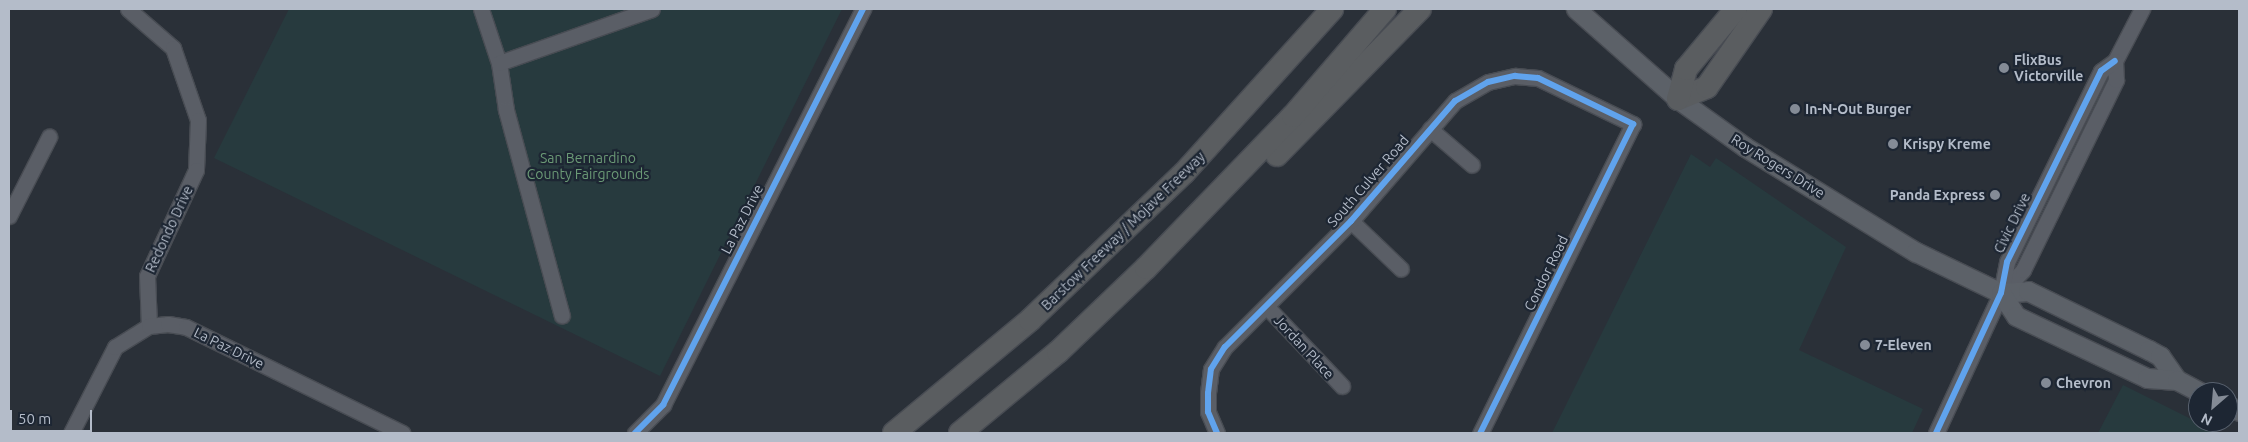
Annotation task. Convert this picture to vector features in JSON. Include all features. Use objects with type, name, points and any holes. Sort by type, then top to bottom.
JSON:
[{"type":"highway","name":"Barstow Freeway / Mojave Freeway","points":[[894,433],[1030,320],[1184,173],[1332,9]]},
{"type":"highway","points":[[960,433],[1058,352],[1146,268],[1293,116],[1384,9]]},
{"type":"highway","points":[[1146,268],[1196,236],[1420,9]]},
{"type":"highway","points":[[1678,99],[1686,69],[1736,9]]},
{"type":"highway","points":[[1678,99],[1707,87],[1761,9]]},
{"type":"main road","name":"Roy Rogers Drive","points":[[1576,9],[1678,99],[1745,148],[1916,252],[2001,293],[2028,291],[2149,350],[2160,356],[2177,380]]},
{"type":"main road","name":"Roy Rogers Drive","points":[[2001,293],[2016,316],[2148,378],[2177,380],[2188,386]]},
{"type":"street","name":"Redondo Drive","points":[[128,9],[173,48],[198,120],[196,170],[147,276],[149,326]]},
{"type":"street","points":[[481,9],[499,62],[506,110],[562,316]]},
{"type":"street","points":[[499,62],[652,9]]},
{"type":"street","name":"La Paz Drive","points":[[635,433],[663,405],[862,9]]},
{"type":"street","points":[[1936,433],[2001,293],[2023,270],[2116,80],[2115,61],[2142,9]]},
{"type":"street","name":"South Culver Road","points":[[1217,433],[1208,412],[1211,369],[1225,347],[1267,307],[1350,221],[1430,128],[1468,91],[1515,76],[1538,78],[1633,124]]},
{"type":"street","name":"Condor Road","points":[[1480,433],[1633,124]]},
{"type":"street","points":[[1430,128],[1472,165]]},
{"type":"street","points":[[9,216],[49,137]]},
{"type":"street","points":[[1350,221],[1400,269]]},
{"type":"street","name":"Jordan Place","points":[[1267,307],[1342,386]]},
{"type":"street","points":[[71,433],[116,348],[149,326]]},
{"type":"street","name":"La Paz Drive","points":[[149,326],[186,327],[402,433]]},
{"type":"green space","name":"San Bernardino County Fairgrounds","points":[[289,9],[842,9],[660,376],[214,158]]},
{"type":"green space","points":[[1691,154],[1710,167],[1716,158],[1846,247],[1799,350],[1923,409],[1912,433],[1552,433]]},
{"type":"green space","points":[[2123,385],[2188,418],[2188,432],[2219,433],[2098,433]]},
{"type":"cycle path","points":[[635,433],[663,405],[863,9]]},
{"type":"cycle path","name":"Civic Drive","points":[[1936,433],[2001,293],[2007,262],[2101,71],[2115,61]]},
{"type":"cycle path","points":[[1217,433],[1208,412],[1208,393],[1211,369],[1225,347],[1351,221],[1455,101],[1488,82],[1515,76],[1538,78],[1633,124],[1480,433]]},
{"type":"place","name":"FlixBus Victorville","points":[[2004,68]]},
{"type":"place","name":"In-N-Out Burger","points":[[1795,109]]},
{"type":"place","name":"Krispy Kreme","points":[[1893,144]]},
{"type":"place","name":"Panda Express","points":[[1995,195]]},
{"type":"place","name":"7-Eleven","points":[[1865,345]]},
{"type":"place","name":"Chevron","points":[[2046,383]]}]
